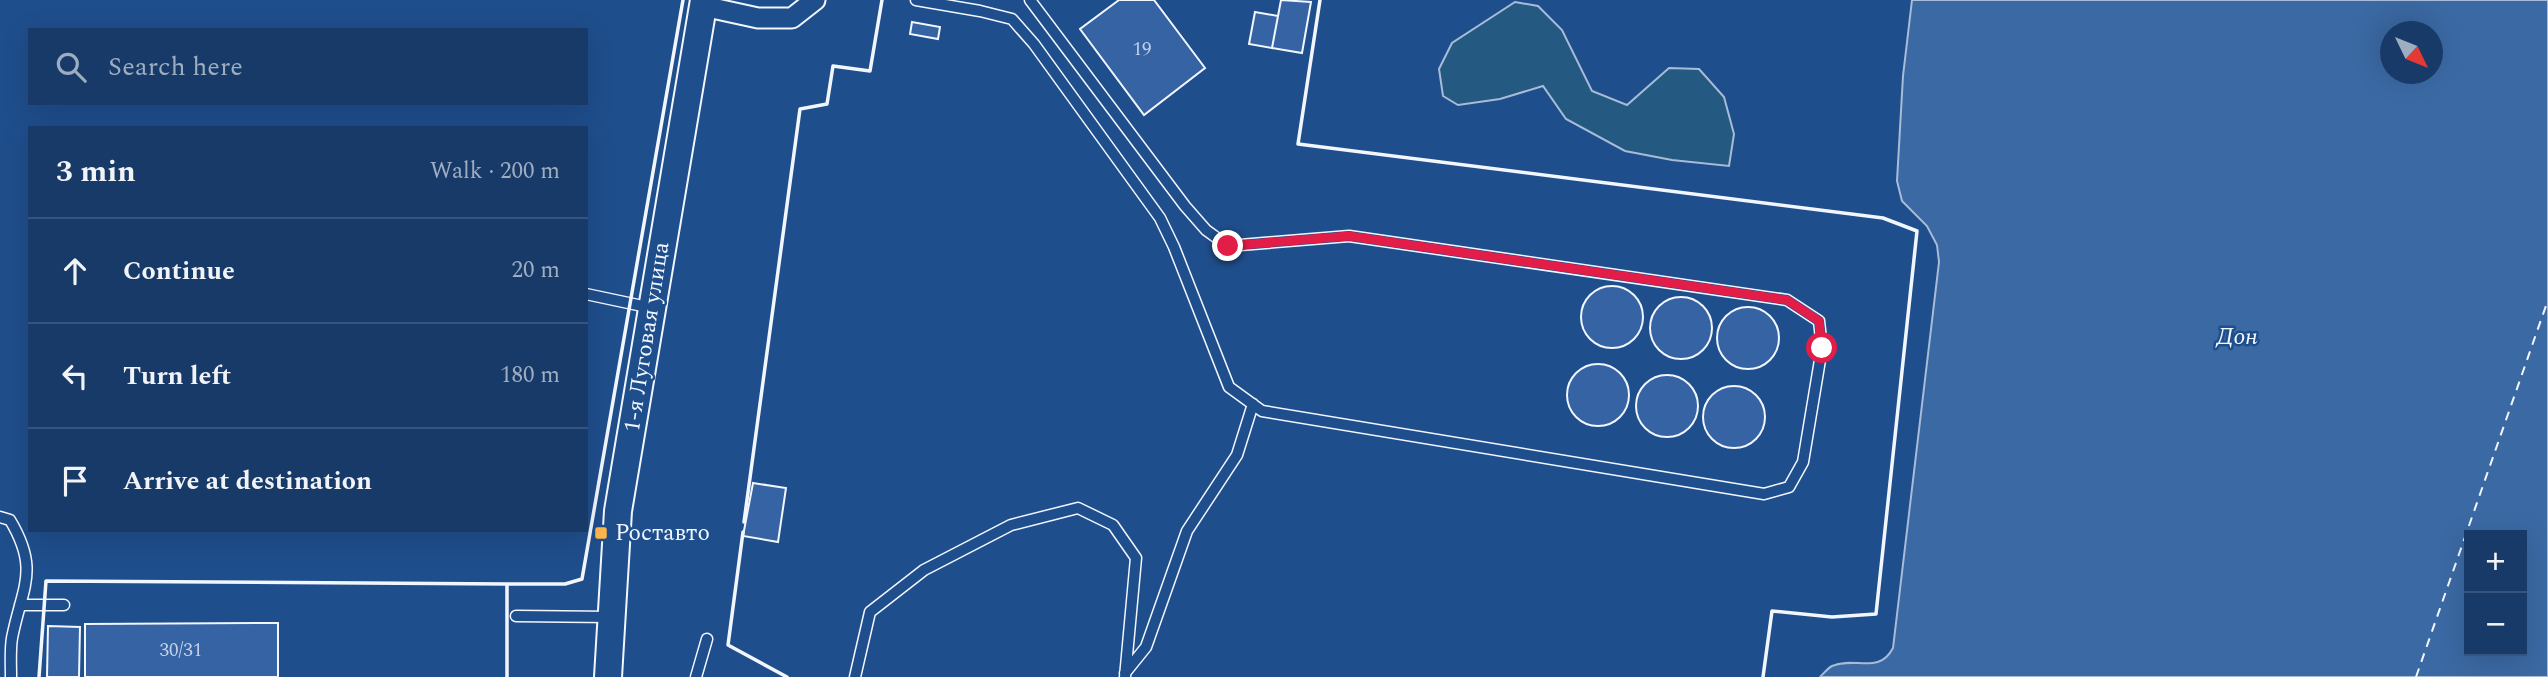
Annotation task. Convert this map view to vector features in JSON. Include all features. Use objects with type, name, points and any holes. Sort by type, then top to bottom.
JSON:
[{"type":"main road","name":"1-я Луговая улица","points":[[608,677],[618,511],[704,3]]},
{"type":"street","points":[[704,3],[758,18],[792,18],[815,0]]},
{"type":"lane","points":[[916,0],[980,10],[1012,19],[1034,44],[1160,218],[1229,387],[1262,411],[1764,494],[1789,487],[1803,461],[1822,348],[1819,321],[1787,300],[1349,236],[1228,246],[1206,230],[1185,206],[1030,0]]},
{"type":"lane","points":[[588,294],[652,308]]},
{"type":"lane","points":[[1125,675],[1146,647],[1187,531],[1237,455],[1253,404]]},
{"type":"lane","points":[[855,677],[870,612],[923,570],[1011,525],[1079,508],[1113,525],[1136,558],[1125,675]]},
{"type":"lane","points":[[0,517],[10,520],[22,540],[28,573],[12,641],[11,677]]},
{"type":"lane","points":[[20,605],[64,606]]},
{"type":"lane","points":[[516,616],[612,617]]},
{"type":"lane","points":[[696,677],[707,639]]},
{"type":"shaded area","points":[[1515,2],[1538,6],[1562,30],[1592,91],[1627,105],[1669,68],[1699,69],[1724,97],[1734,134],[1729,166],[1672,160],[1625,151],[1566,119],[1543,86],[1500,99],[1458,105],[1443,96],[1439,69],[1452,43]]},
{"type":"water","name":"Дон","points":[[1912,0],[2548,0],[2548,677],[1820,677],[1830,667],[1841,663],[1881,661],[1893,648],[1939,262],[1937,245],[1927,226],[1902,201],[1897,181],[1903,76]]},
{"type":"building","points":[[1119,0],[1154,0],[1205,68],[1144,115],[1080,29]]},
{"type":"building","points":[[1281,0],[1311,2],[1302,53],[1272,48]]},
{"type":"building","points":[[1255,12],[1278,16],[1272,48],[1249,44]]},
{"type":"building","points":[[912,22],[940,27],[938,39],[910,34]]},
{"type":"building","points":[[1606,286],[1618,286],[1634,295],[1641,305],[1641,329],[1634,339],[1618,348],[1606,348],[1595,343],[1586,334],[1581,323],[1581,311],[1586,300],[1595,291]]},
{"type":"building","points":[[1675,297],[1687,297],[1703,306],[1710,316],[1710,340],[1703,350],[1687,359],[1675,359],[1664,354],[1655,345],[1650,334],[1650,322],[1655,311],[1664,302]]},
{"type":"building","points":[[1742,307],[1754,307],[1770,316],[1777,326],[1777,350],[1770,360],[1754,369],[1742,369],[1731,364],[1722,355],[1717,344],[1717,332],[1722,321],[1731,312]]},
{"type":"building","points":[[1592,364],[1604,364],[1620,373],[1627,383],[1627,407],[1620,417],[1604,426],[1592,426],[1581,421],[1572,412],[1567,401],[1567,389],[1572,378],[1581,369]]},
{"type":"building","points":[[1661,375],[1673,375],[1689,384],[1696,394],[1696,418],[1689,428],[1673,437],[1661,437],[1650,432],[1641,423],[1636,412],[1636,400],[1641,389],[1650,380]]},
{"type":"building","points":[[1728,386],[1740,386],[1756,395],[1763,405],[1763,429],[1756,439],[1740,448],[1728,448],[1717,443],[1708,434],[1703,423],[1703,411],[1708,400],[1717,391]]},
{"type":"building","points":[[753,483],[786,488],[778,542],[743,536]]},
{"type":"building","points":[[278,623],[278,677],[85,677],[85,624]]},
{"type":"building","points":[[48,626],[80,627],[79,677],[47,677]]},
{"type":"ferry route","points":[[2416,677],[2548,300]]},
{"type":"wall","points":[[507,584],[565,584],[582,579],[683,0]]},
{"type":"wall","points":[[744,522],[800,109],[827,104],[833,66],[870,71],[882,0]]},
{"type":"wall","points":[[1320,0],[1298,144],[1883,218],[1917,231],[1876,614],[1832,617],[1772,611],[1763,677]]},
{"type":"wall","points":[[743,532],[728,645],[787,677]]},
{"type":"wall","points":[[39,677],[46,581],[507,584],[507,677]]},
{"type":"place","name":"Роставто","points":[[601,533]]},
{"type":"route","points":[[1228,246],[1349,236],[1787,300],[1819,321],[1822,348]]}]
